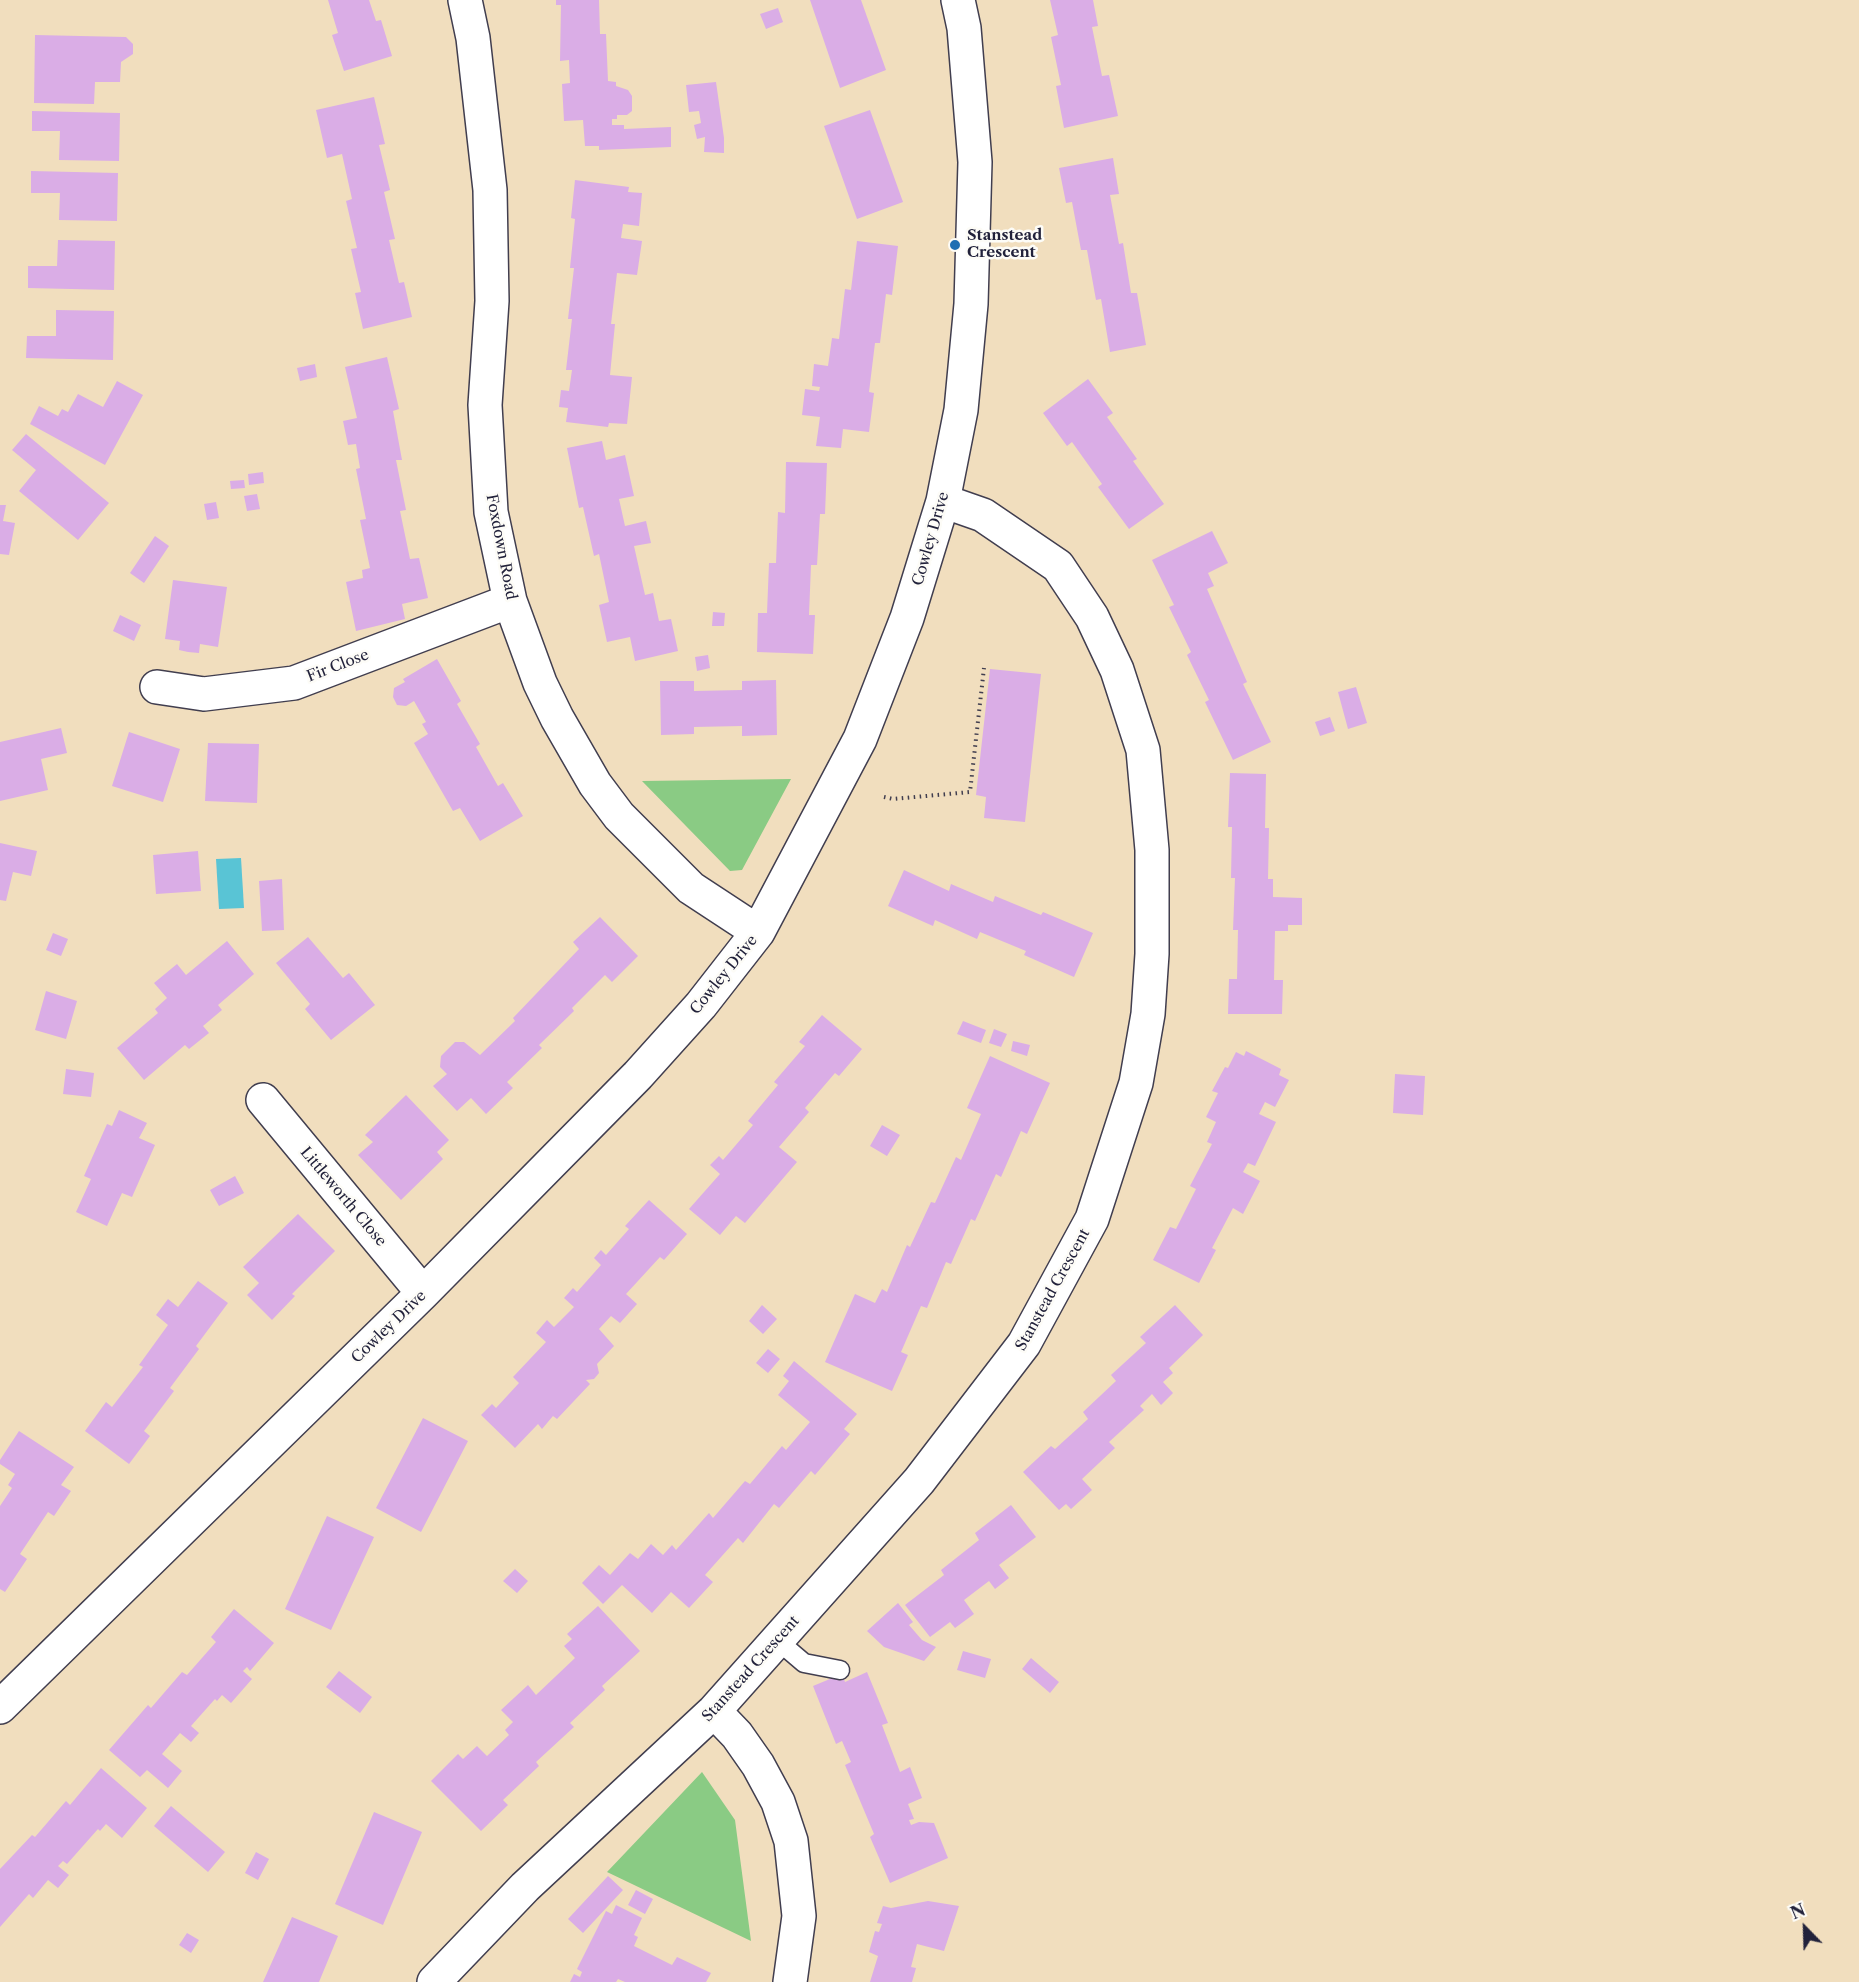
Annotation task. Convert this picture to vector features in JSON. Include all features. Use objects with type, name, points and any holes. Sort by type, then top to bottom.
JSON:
[{"type":"street","name":"Foxdown Road","points":[[465,0],[472,38],[490,190],[492,301],[485,405],[491,512],[510,601],[540,683],[557,718],[585,766],[619,816],[691,888],[758,932]]},
{"type":"street","name":"Cowley Drive","points":[[0,1707],[423,1293],[638,1075],[701,1005],[758,932],[860,739],[907,618],[943,501],[961,410],[971,304],[975,162],[964,28],[958,0]]},
{"type":"street","name":"Stanstead Crescent","points":[[434,1982],[525,1887],[714,1711],[919,1481],[1024,1344],[1092,1219],[1136,1083],[1148,1014],[1152,954],[1152,850],[1143,750],[1117,670],[1092,617],[1058,566],[983,515],[943,501]]},
{"type":"street","name":"Fir Close","points":[[158,687],[204,694],[294,683],[510,601]]},
{"type":"street","name":"Littleworth Close","points":[[263,1100],[423,1293]]},
{"type":"street","points":[[714,1711],[737,1735],[758,1765],[778,1802],[790,1841],[799,1916],[790,1982]]},
{"type":"lane","points":[[777,1640],[804,1663],[840,1670]]},
{"type":"path","points":[[884,797],[893,799],[970,792],[984,668]]},
{"type":"green space","points":[[791,779],[742,870],[730,871],[642,781]]},
{"type":"green space","points":[[702,1772],[735,1820],[751,1941],[607,1872]]},
{"type":"water","points":[[241,858],[244,908],[219,909],[216,859]]},
{"type":"building","points":[[328,0],[369,0],[376,21],[381,20],[392,56],[344,71],[332,35],[338,33]]},
{"type":"building","points":[[556,0],[599,0],[600,34],[606,34],[608,81],[616,82],[616,86],[628,90],[632,96],[632,111],[627,115],[617,115],[617,119],[612,119],[612,125],[624,125],[624,129],[671,127],[671,147],[599,150],[599,146],[585,146],[583,120],[564,121],[562,84],[570,83],[569,60],[560,61],[561,5],[556,5]]},
{"type":"building","points":[[810,0],[861,0],[886,70],[840,88]]},
{"type":"building","points":[[1050,0],[1093,0],[1098,26],[1092,27],[1102,76],[1109,75],[1118,116],[1064,128],[1056,86],[1061,85],[1051,37],[1058,35]]},
{"type":"building","points":[[778,8],[783,22],[766,29],[760,14]]},
{"type":"building","points":[[35,35],[126,37],[133,44],[133,54],[121,62],[120,82],[95,82],[94,104],[34,103]]},
{"type":"building","points":[[716,82],[724,153],[704,152],[705,137],[697,139],[694,125],[701,123],[699,111],[689,112],[686,85]]},
{"type":"building","points":[[374,97],[385,144],[379,145],[390,190],[384,192],[395,239],[389,240],[399,283],[404,282],[412,317],[363,329],[355,293],[361,292],[351,249],[357,248],[346,201],[352,199],[342,154],[327,158],[316,110]]},
{"type":"building","points":[[870,110],[903,202],[857,219],[824,126]]},
{"type":"building","points":[[32,111],[120,113],[119,161],[59,160],[60,131],[32,131]]},
{"type":"building","points":[[1113,158],[1119,194],[1110,195],[1119,244],[1123,243],[1131,293],[1137,293],[1146,345],[1110,352],[1101,299],[1096,300],[1087,250],[1081,250],[1072,202],[1066,203],[1059,168]]},
{"type":"building","points":[[31,171],[118,173],[117,221],[59,220],[60,193],[31,193]]},
{"type":"building","points":[[575,180],[629,187],[628,192],[642,193],[639,226],[623,224],[621,238],[642,241],[637,275],[617,273],[611,324],[615,324],[610,375],[632,377],[627,424],[609,423],[608,427],[566,422],[568,408],[559,407],[561,390],[569,391],[572,370],[566,370],[572,319],[568,319],[574,268],[570,268],[575,219],[571,218]]},
{"type":"building","points":[[58,240],[115,241],[114,290],[28,288],[28,266],[57,266]]},
{"type":"building","points":[[857,241],[898,246],[892,295],[886,294],[880,343],[875,343],[869,392],[874,393],[869,432],[843,429],[841,448],[816,446],[820,417],[802,415],[805,389],[819,391],[820,387],[812,386],[814,364],[828,366],[832,338],[839,339],[845,289],[851,290]]},
{"type":"building","points":[[56,310],[114,311],[113,360],[26,358],[27,336],[56,336]]},
{"type":"building","points":[[387,357],[399,409],[393,411],[402,460],[396,460],[406,510],[400,511],[410,559],[419,558],[428,598],[402,604],[405,619],[356,631],[346,582],[363,578],[362,570],[370,568],[360,520],[366,519],[356,469],[360,468],[356,444],[348,445],[343,421],[357,418],[345,367]]},
{"type":"building","points":[[315,364],[317,377],[300,381],[297,368]]},
{"type":"building","points":[[1088,379],[1113,413],[1107,417],[1137,459],[1133,461],[1164,504],[1129,529],[1098,487],[1102,484],[1072,442],[1067,446],[1043,413]]},
{"type":"building","points":[[117,381],[143,395],[105,465],[30,424],[39,406],[58,416],[62,409],[68,412],[78,394],[103,407]]},
{"type":"building","points":[[26,434],[109,503],[78,540],[19,491],[36,470],[12,450]]},
{"type":"building","points":[[602,441],[606,460],[625,455],[634,496],[619,499],[625,526],[646,521],[651,543],[634,546],[645,595],[653,593],[659,621],[671,619],[678,651],[635,661],[630,637],[607,642],[599,605],[609,602],[599,554],[594,556],[583,507],[579,508],[567,448]]},
{"type":"building","points":[[786,462],[827,463],[825,514],[820,514],[817,565],[811,565],[809,615],[815,615],[813,654],[757,652],[758,613],[767,613],[769,563],[776,563],[778,512],[785,513]]},
{"type":"building","points":[[263,472],[264,483],[249,485],[248,474]]},
{"type":"building","points":[[244,480],[245,488],[231,489],[230,481]]},
{"type":"building","points":[[257,494],[260,509],[247,511],[244,496]]},
{"type":"building","points":[[216,502],[219,518],[207,520],[204,504]]},
{"type":"building","points":[[0,505],[6,505],[3,521],[15,523],[9,555],[0,554]]},
{"type":"building","points":[[1212,531],[1228,563],[1208,573],[1214,586],[1207,589],[1247,682],[1243,684],[1271,742],[1233,760],[1205,702],[1209,700],[1187,655],[1191,652],[1169,607],[1174,605],[1152,560]]},
{"type":"building","points":[[155,536],[169,546],[144,583],[130,573]]},
{"type":"building","points":[[173,580],[227,587],[218,647],[200,644],[199,653],[188,652],[179,650],[180,641],[165,639]]},
{"type":"building","points":[[713,612],[725,613],[724,626],[712,626]]},
{"type":"building","points":[[120,615],[141,625],[134,641],[113,631]]},
{"type":"building","points":[[708,655],[710,668],[697,671],[695,657]]},
{"type":"building","points":[[437,659],[461,701],[457,704],[480,744],[476,747],[498,786],[503,783],[523,816],[480,841],[460,808],[453,811],[414,743],[428,734],[422,724],[426,722],[414,701],[406,706],[397,705],[393,697],[394,688],[405,682],[403,679]]},
{"type":"building","points":[[990,669],[1041,674],[1025,822],[984,818],[986,797],[976,795]]},
{"type":"building","points":[[776,680],[777,735],[742,736],[742,726],[694,727],[694,734],[661,735],[660,681],[694,681],[694,691],[742,690],[742,681]]},
{"type":"building","points":[[1356,687],[1367,723],[1348,729],[1338,692]]},
{"type":"building","points":[[1330,717],[1335,731],[1320,736],[1315,722]]},
{"type":"building","points":[[61,728],[67,753],[41,759],[48,790],[0,801],[0,742]]},
{"type":"building","points":[[129,732],[180,749],[163,802],[112,786]]},
{"type":"building","points":[[208,743],[259,744],[257,803],[205,801]]},
{"type":"building","points":[[1230,773],[1266,774],[1265,828],[1269,828],[1268,879],[1273,879],[1273,897],[1302,898],[1302,925],[1288,925],[1288,931],[1275,931],[1274,980],[1283,980],[1282,1014],[1228,1014],[1229,979],[1237,979],[1238,930],[1233,930],[1235,878],[1231,878],[1232,827],[1228,827]]},
{"type":"building","points":[[0,843],[37,851],[31,876],[13,872],[6,901],[0,900]]},
{"type":"building","points":[[198,851],[201,891],[156,894],[153,855]]},
{"type":"building","points":[[904,870],[949,891],[951,884],[993,902],[995,896],[1041,915],[1043,912],[1093,933],[1074,977],[1024,955],[1026,951],[980,932],[977,939],[935,920],[933,926],[888,906]]},
{"type":"building","points":[[282,879],[284,930],[262,931],[259,881]]},
{"type":"building","points":[[600,917],[638,956],[612,982],[605,975],[572,1008],[574,1011],[539,1045],[542,1048],[507,1082],[513,1088],[486,1114],[471,1098],[457,1111],[433,1086],[447,1074],[440,1067],[441,1056],[455,1042],[464,1042],[480,1055],[515,1021],[513,1018],[579,949],[573,942]]},
{"type":"building","points":[[53,933],[68,939],[61,956],[46,950]]},
{"type":"building","points":[[308,937],[343,978],[349,973],[375,1005],[331,1040],[305,1009],[310,1004],[276,963]]},
{"type":"building","points":[[227,941],[254,974],[218,1005],[222,1010],[203,1026],[209,1033],[189,1049],[185,1045],[144,1080],[117,1048],[158,1013],[155,1009],[167,998],[154,983],[177,964],[186,975]]},
{"type":"building","points":[[46,991],[77,1001],[66,1039],[35,1030]]},
{"type":"building","points":[[822,1015],[862,1049],[839,1076],[835,1073],[805,1108],[809,1112],[779,1147],[797,1162],[745,1223],[736,1216],[720,1235],[689,1209],[720,1174],[710,1165],[719,1156],[723,1160],[753,1125],[748,1121],[778,1085],[774,1082],[805,1046],[799,1042]]},
{"type":"building","points":[[963,1021],[986,1030],[981,1043],[957,1034]]},
{"type":"building","points":[[994,1029],[1007,1034],[1001,1047],[989,1043]]},
{"type":"building","points":[[1013,1041],[1030,1045],[1027,1056],[1011,1051]]},
{"type":"building","points":[[1246,1051],[1281,1069],[1279,1075],[1289,1080],[1275,1107],[1265,1102],[1259,1114],[1276,1122],[1255,1166],[1248,1163],[1243,1172],[1260,1181],[1243,1214],[1233,1208],[1212,1248],[1216,1250],[1199,1283],[1153,1260],[1170,1227],[1176,1229],[1196,1189],[1190,1186],[1212,1144],[1207,1142],[1216,1122],[1206,1117],[1218,1093],[1212,1091],[1236,1052],[1244,1056]]},
{"type":"building","points":[[990,1056],[1050,1083],[1027,1134],[1021,1131],[1001,1177],[996,1174],[975,1221],[971,1219],[951,1264],[946,1262],[927,1308],[921,1306],[901,1352],[908,1355],[892,1391],[825,1362],[855,1294],[875,1303],[882,1289],[887,1292],[907,1245],[910,1247],[931,1202],[935,1203],[956,1157],[961,1160],[981,1114],[967,1108]]},
{"type":"building","points":[[66,1069],[94,1073],[91,1097],[63,1094]]},
{"type":"building","points":[[1395,1074],[1425,1076],[1423,1115],[1393,1113]]},
{"type":"building","points":[[406,1095],[449,1140],[437,1152],[443,1159],[401,1200],[358,1155],[373,1142],[365,1135]]},
{"type":"building","points":[[119,1110],[147,1123],[139,1138],[155,1145],[132,1197],[122,1193],[107,1226],[76,1212],[91,1179],[84,1176],[107,1124],[112,1126]]},
{"type":"building","points":[[882,1125],[900,1135],[887,1156],[870,1146]]},
{"type":"building","points":[[235,1176],[244,1193],[219,1206],[210,1190]]},
{"type":"building","points":[[649,1200],[687,1234],[664,1260],[660,1257],[626,1294],[637,1304],[620,1323],[611,1316],[599,1329],[614,1346],[597,1364],[599,1373],[594,1379],[586,1380],[590,1384],[557,1419],[553,1416],[542,1429],[538,1424],[515,1448],[481,1415],[492,1404],[496,1408],[519,1383],[513,1377],[546,1342],[536,1333],[547,1320],[554,1327],[574,1307],[564,1298],[573,1288],[577,1292],[601,1265],[594,1258],[601,1250],[606,1255],[629,1229],[625,1226]]},
{"type":"building","points":[[298,1214],[335,1251],[292,1294],[295,1296],[272,1320],[247,1295],[259,1283],[243,1267]]},
{"type":"building","points":[[198,1281],[228,1303],[196,1346],[199,1349],[170,1388],[174,1391],[144,1431],[150,1436],[129,1464],[85,1431],[106,1402],[112,1407],[143,1367],[139,1365],[168,1325],[156,1315],[168,1299],[178,1307]]},
{"type":"building","points":[[762,1305],[777,1319],[763,1334],[749,1321]]},
{"type":"building","points":[[1175,1305],[1203,1335],[1169,1368],[1173,1373],[1163,1382],[1173,1393],[1161,1405],[1152,1394],[1140,1406],[1144,1410],[1109,1442],[1115,1448],[1082,1479],[1092,1490],[1071,1509],[1066,1504],[1059,1510],[1023,1472],[1051,1446],[1055,1449],[1088,1419],[1083,1412],[1116,1381],[1111,1375],[1146,1343],[1140,1337]]},
{"type":"building","points":[[768,1349],[780,1359],[768,1373],[756,1363]]},
{"type":"building","points":[[794,1361],[857,1414],[844,1429],[850,1434],[815,1475],[811,1471],[779,1508],[774,1504],[743,1543],[738,1538],[705,1575],[713,1582],[689,1608],[671,1592],[652,1613],[622,1585],[603,1604],[582,1583],[599,1565],[610,1575],[630,1553],[638,1559],[651,1544],[663,1555],[672,1545],[676,1550],[709,1513],[713,1518],[745,1481],[750,1484],[782,1446],[786,1450],[810,1422],[778,1395],[789,1381],[783,1376]]},
{"type":"building","points":[[423,1418],[468,1441],[421,1532],[376,1508]]},
{"type":"building","points":[[19,1431],[74,1467],[61,1485],[71,1491],[54,1516],[48,1512],[20,1554],[27,1559],[5,1592],[0,1589],[0,1506],[12,1488],[8,1485],[15,1474],[0,1464],[0,1460]]},
{"type":"building","points":[[1011,1505],[1036,1537],[999,1565],[1009,1578],[995,1589],[989,1581],[964,1600],[974,1614],[955,1628],[950,1622],[930,1637],[905,1605],[944,1575],[941,1570],[979,1540],[975,1533]]},
{"type":"building","points":[[327,1516],[374,1537],[331,1630],[285,1609]]},
{"type":"building","points":[[515,1569],[528,1581],[517,1593],[503,1581]]},
{"type":"building","points":[[898,1603],[913,1622],[909,1625],[922,1640],[936,1647],[924,1661],[884,1647],[867,1631]]},
{"type":"building","points":[[598,1606],[640,1651],[602,1686],[605,1690],[570,1723],[574,1727],[536,1762],[539,1766],[503,1800],[508,1805],[481,1831],[431,1781],[458,1754],[463,1759],[477,1746],[487,1756],[509,1735],[505,1730],[513,1722],[501,1710],[528,1685],[536,1695],[575,1658],[564,1646],[572,1639],[567,1634]]},
{"type":"building","points":[[234,1609],[274,1643],[250,1671],[247,1667],[243,1671],[252,1679],[231,1703],[222,1695],[217,1701],[215,1699],[191,1726],[199,1733],[191,1742],[180,1733],[162,1754],[182,1771],[168,1788],[147,1770],[140,1777],[109,1750],[148,1705],[151,1708],[182,1672],[187,1675],[216,1642],[211,1637]]},
{"type":"building","points":[[963,1651],[991,1659],[985,1678],[957,1670]]},
{"type":"building","points":[[1031,1658],[1059,1682],[1050,1693],[1022,1669]]},
{"type":"building","points":[[339,1671],[372,1697],[360,1713],[326,1687]]},
{"type":"building","points":[[867,1672],[888,1723],[882,1725],[900,1772],[910,1767],[922,1798],[908,1804],[914,1819],[909,1820],[911,1825],[919,1822],[934,1823],[948,1858],[890,1883],[870,1837],[874,1834],[845,1765],[851,1762],[842,1741],[836,1744],[813,1686],[842,1674],[845,1682]]},
{"type":"building","points":[[101,1768],[147,1808],[122,1838],[106,1824],[100,1831],[98,1829],[67,1864],[63,1861],[58,1866],[69,1875],[58,1888],[48,1880],[33,1898],[29,1894],[0,1927],[0,1869],[32,1835],[35,1837],[66,1801],[70,1805]]},
{"type":"building","points":[[171,1806],[225,1852],[208,1872],[154,1826]]},
{"type":"building","points":[[374,1812],[422,1832],[383,1925],[335,1904]]},
{"type":"building","points":[[256,1852],[269,1859],[258,1880],[245,1873]]},
{"type":"building","points":[[608,1876],[623,1890],[583,1933],[568,1919]]},
{"type":"building","points":[[636,1890],[653,1899],[645,1914],[628,1905]]},
{"type":"building","points":[[928,1901],[959,1906],[944,1951],[917,1944],[911,1967],[916,1968],[912,1982],[870,1982],[878,1956],[869,1952],[875,1931],[879,1932],[882,1924],[877,1923],[883,1906],[891,1908]]},
{"type":"building","points":[[616,1905],[642,1918],[634,1935],[638,1937],[634,1946],[672,1965],[677,1957],[711,1973],[706,1982],[625,1982],[618,1979],[616,1982],[570,1982],[574,1974],[580,1977],[582,1972],[577,1969],[606,1911],[612,1914]]},
{"type":"building","points":[[292,1917],[338,1936],[319,1982],[263,1982]]},
{"type":"building","points":[[187,1933],[199,1940],[191,1953],[179,1945]]},
{"type":"place","name":"Stanstead Crescent","points":[[955,245]]}]
